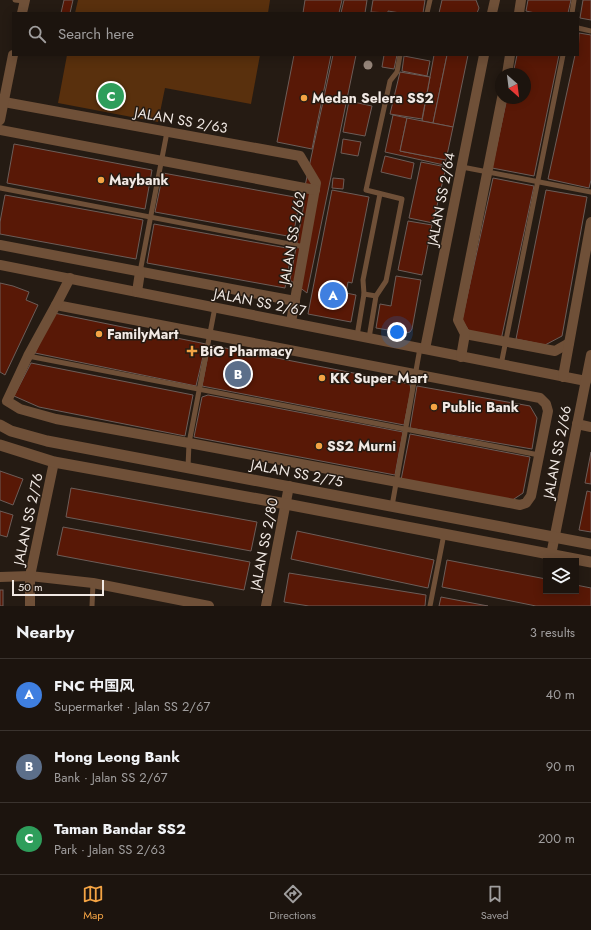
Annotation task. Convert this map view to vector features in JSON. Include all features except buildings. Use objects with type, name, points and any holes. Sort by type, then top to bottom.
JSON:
[{"type":"street","points":[[21,0],[22,12]]},
{"type":"street","points":[[494,12],[495,0]]},
{"type":"street","points":[[519,12],[521,0]]},
{"type":"street","points":[[0,120],[13,56]]},
{"type":"street","name":"JALAN SS 2/64","points":[[423,349],[462,167],[484,56]]},
{"type":"street","points":[[507,68],[510,56]]},
{"type":"street","name":"JALAN SS 2/63","points":[[4,102],[300,156],[316,186]]},
{"type":"street","points":[[461,356],[465,334],[458,320],[501,104]]},
{"type":"street","points":[[0,130],[162,160],[316,186]]},
{"type":"street","name":"JALAN SS 2/62","points":[[291,322],[316,186]]},
{"type":"street","points":[[563,377],[591,222]]},
{"type":"street","name":"JALAN SS 2/67","points":[[0,245],[295,301]]},
{"type":"street","name":"JALAN SS 2/67","points":[[0,265],[586,381]]},
{"type":"street","points":[[137,292],[140,272]]},
{"type":"street","points":[[56,305],[210,333],[540,398],[546,404],[548,411],[531,496],[526,503],[520,505],[56,419],[20,408],[5,400],[70,278]]},
{"type":"street","points":[[465,334],[555,351],[569,343]]},
{"type":"street","name":"JALAN SS 2/66","points":[[551,555],[591,355]]},
{"type":"street","points":[[577,424],[591,427]]},
{"type":"street","name":"JALAN SS 2/75","points":[[0,425],[46,441],[591,544]]},
{"type":"street","points":[[0,445],[54,462],[591,562]]},
{"type":"street","name":"JALAN SS 2/76","points":[[30,606],[30,576],[54,462]]},
{"type":"street","name":"JALAN SS 2/80","points":[[266,606],[289,486]]},
{"type":"street","points":[[0,577],[30,576],[93,583],[155,601],[209,606]]},
{"type":"lane","points":[[428,12],[430,0]]},
{"type":"lane","points":[[572,12],[574,0]]},
{"type":"lane","points":[[579,28],[591,31]]},
{"type":"lane","points":[[369,338],[376,296],[386,281],[402,199],[366,190],[390,81],[397,72],[400,56]]},
{"type":"lane","points":[[501,365],[564,56]]},
{"type":"lane","points":[[140,272],[167,132]]},
{"type":"lane","points":[[462,167],[591,192]]},
{"type":"lane","points":[[0,188],[304,247]]},
{"type":"lane","points":[[357,336],[364,294],[363,280],[380,194]]},
{"type":"lane","points":[[364,294],[376,296]]},
{"type":"lane","points":[[188,467],[189,443],[198,389],[215,307]]},
{"type":"lane","points":[[392,506],[415,374],[423,349]]},
{"type":"lane","points":[[28,356],[539,455]]},
{"type":"lane","points":[[430,606],[444,534]]},
{"type":"lane","points":[[92,606],[93,583]]},
{"type":"shaded area","points":[[78,0],[270,0],[268,12],[75,12]]},
{"type":"shaded area","points":[[67,56],[260,56],[251,104],[165,88],[158,122],[58,103]]},
{"type":"place","name":"Taman Bandar SS2","points":[[111,96]]},
{"type":"place","name":"Medan Selera SS2","points":[[304,98]]},
{"type":"place","name":"Maybank","points":[[101,180]]},
{"type":"place","name":"FNC 中国风","points":[[333,295]]},
{"type":"place","name":"FamilyMart","points":[[99,334]]},
{"type":"place","name":"BiG Pharmacy","points":[[192,351]]},
{"type":"place","name":"Hong Leong Bank","points":[[238,374]]},
{"type":"place","name":"KK Super Mart","points":[[322,378]]},
{"type":"place","name":"Public Bank","points":[[434,407]]},
{"type":"place","name":"SS2 Murni","points":[[319,446]]}]
